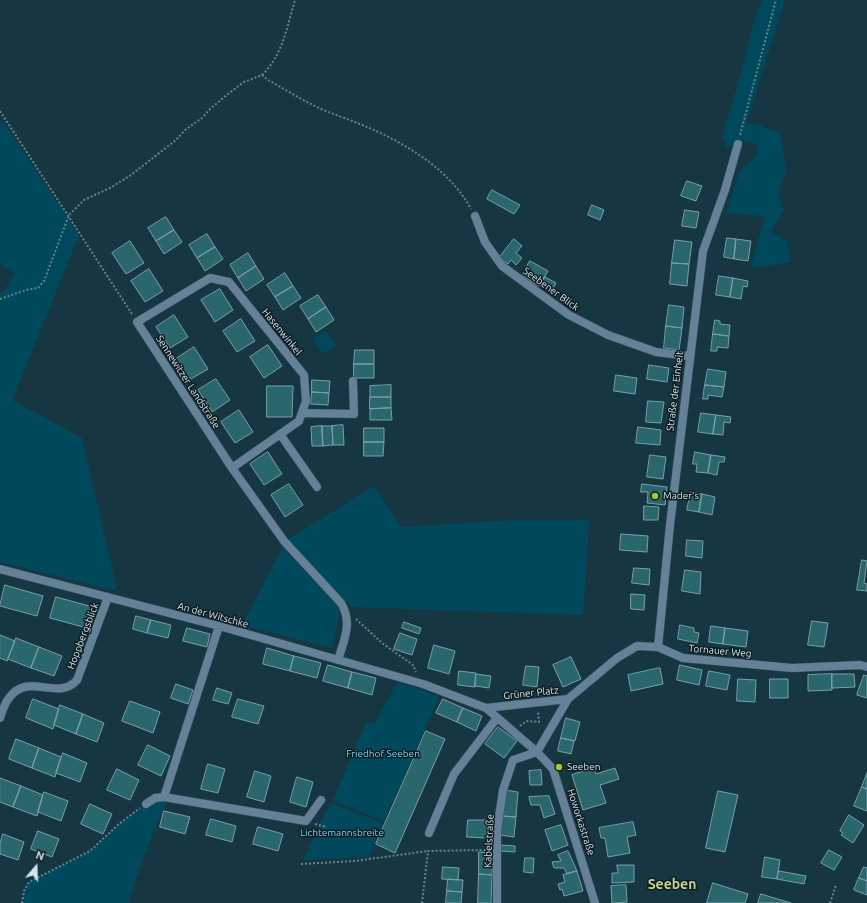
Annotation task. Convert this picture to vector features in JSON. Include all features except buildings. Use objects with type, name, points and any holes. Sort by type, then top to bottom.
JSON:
[{"type":"street","name":"Straße der Einheit","points":[[658,647],[671,517],[702,251],[725,190],[738,144]]},
{"type":"street","name":"Seebener Blick","points":[[475,216],[485,242],[502,266],[569,315],[608,336],[656,352],[689,356]]},
{"type":"street","name":"Hasenwinkel","points":[[137,322],[210,278],[229,282],[304,375],[306,401],[302,413]]},
{"type":"street","name":"Sennewitzer Landstraße","points":[[137,322],[232,468],[284,542],[336,597],[346,611]]},
{"type":"street","points":[[232,468],[299,421],[302,413],[354,414],[353,381]]},
{"type":"street","points":[[280,434],[317,487]]},
{"type":"street","name":"An der Witschke","points":[[0,569],[219,626],[421,683]]},
{"type":"street","name":"Hoppbergsblick","points":[[0,718],[9,698],[19,688],[31,686],[63,688],[70,686],[77,680],[108,597]]},
{"type":"street","points":[[338,660],[348,623],[346,611]]},
{"type":"street","points":[[164,797],[219,626]]},
{"type":"street","name":"Tornauer Weg","points":[[568,699],[617,658],[637,646],[658,647],[683,658],[792,668],[865,665]]},
{"type":"street","name":"Grüner Platz","points":[[421,683],[486,708],[537,752],[568,699]]},
{"type":"street","name":"Grüner Platz","points":[[486,708],[568,699]]},
{"type":"street","points":[[429,834],[454,774],[497,718]]},
{"type":"street","name":"Kabelstraße","points":[[497,903],[497,830],[503,790],[513,760],[537,752]]},
{"type":"street","name":"Howorkastraße","points":[[537,752],[553,769],[595,903]]},
{"type":"street","points":[[146,804],[156,798],[164,797],[306,821],[320,800]]},
{"type":"path","points":[[0,299],[26,290],[38,288],[44,281],[69,215],[84,200],[110,188],[131,175],[150,161],[202,118],[210,109],[244,82],[262,75],[270,67],[279,52],[287,31],[295,0]]},
{"type":"path","points":[[738,144],[776,0]]},
{"type":"path","points":[[262,75],[268,80],[314,106],[368,127],[420,155],[446,175],[463,195],[475,216]]},
{"type":"path","points":[[0,112],[69,215],[137,322]]},
{"type":"path","points":[[346,611],[382,643],[413,665],[421,683]]},
{"type":"path","points":[[513,732],[527,720],[539,722],[538,702]]},
{"type":"path","points":[[22,903],[24,891],[29,882],[90,851],[119,824],[146,804]]},
{"type":"path","points":[[301,864],[355,861],[428,850],[497,850]]},
{"type":"path","points":[[422,903],[428,850]]},
{"type":"path","points":[[830,903],[836,885]]},
{"type":"green space","points":[[762,0],[785,0],[746,123],[758,125],[780,133],[786,171],[778,192],[783,210],[771,232],[787,241],[790,262],[759,267],[751,266],[765,216],[726,213],[740,170],[758,154],[757,145],[746,141],[727,148],[722,137],[742,70],[753,25]]},
{"type":"green space","points":[[2,120],[79,235],[12,400],[82,438],[117,591],[0,562],[0,293],[3,292],[15,274],[0,264],[0,126]]},
{"type":"green space","points":[[326,331],[336,346],[323,354],[313,338]]},
{"type":"green space","points":[[374,486],[401,527],[518,520],[589,520],[583,615],[352,607],[287,540]]},
{"type":"green space","points":[[283,547],[340,609],[332,648],[242,625]]},
{"type":"green space","name":"Friedhof Seeben","points":[[397,683],[417,688],[439,697],[384,821],[333,801],[366,722],[375,723]]},
{"type":"green space","points":[[155,798],[166,802],[143,858],[128,903],[22,903],[24,891],[29,882],[90,851],[119,824]]},
{"type":"green space","name":"Lichtemannsbreite","points":[[330,803],[383,823],[369,856],[303,860]]},
{"type":"place","name":"Mader's","points":[[655,496]]},
{"type":"place","name":"Seeben","points":[[559,767]]},
{"type":"district","name":"Seeben","points":[[672,884]]}]
